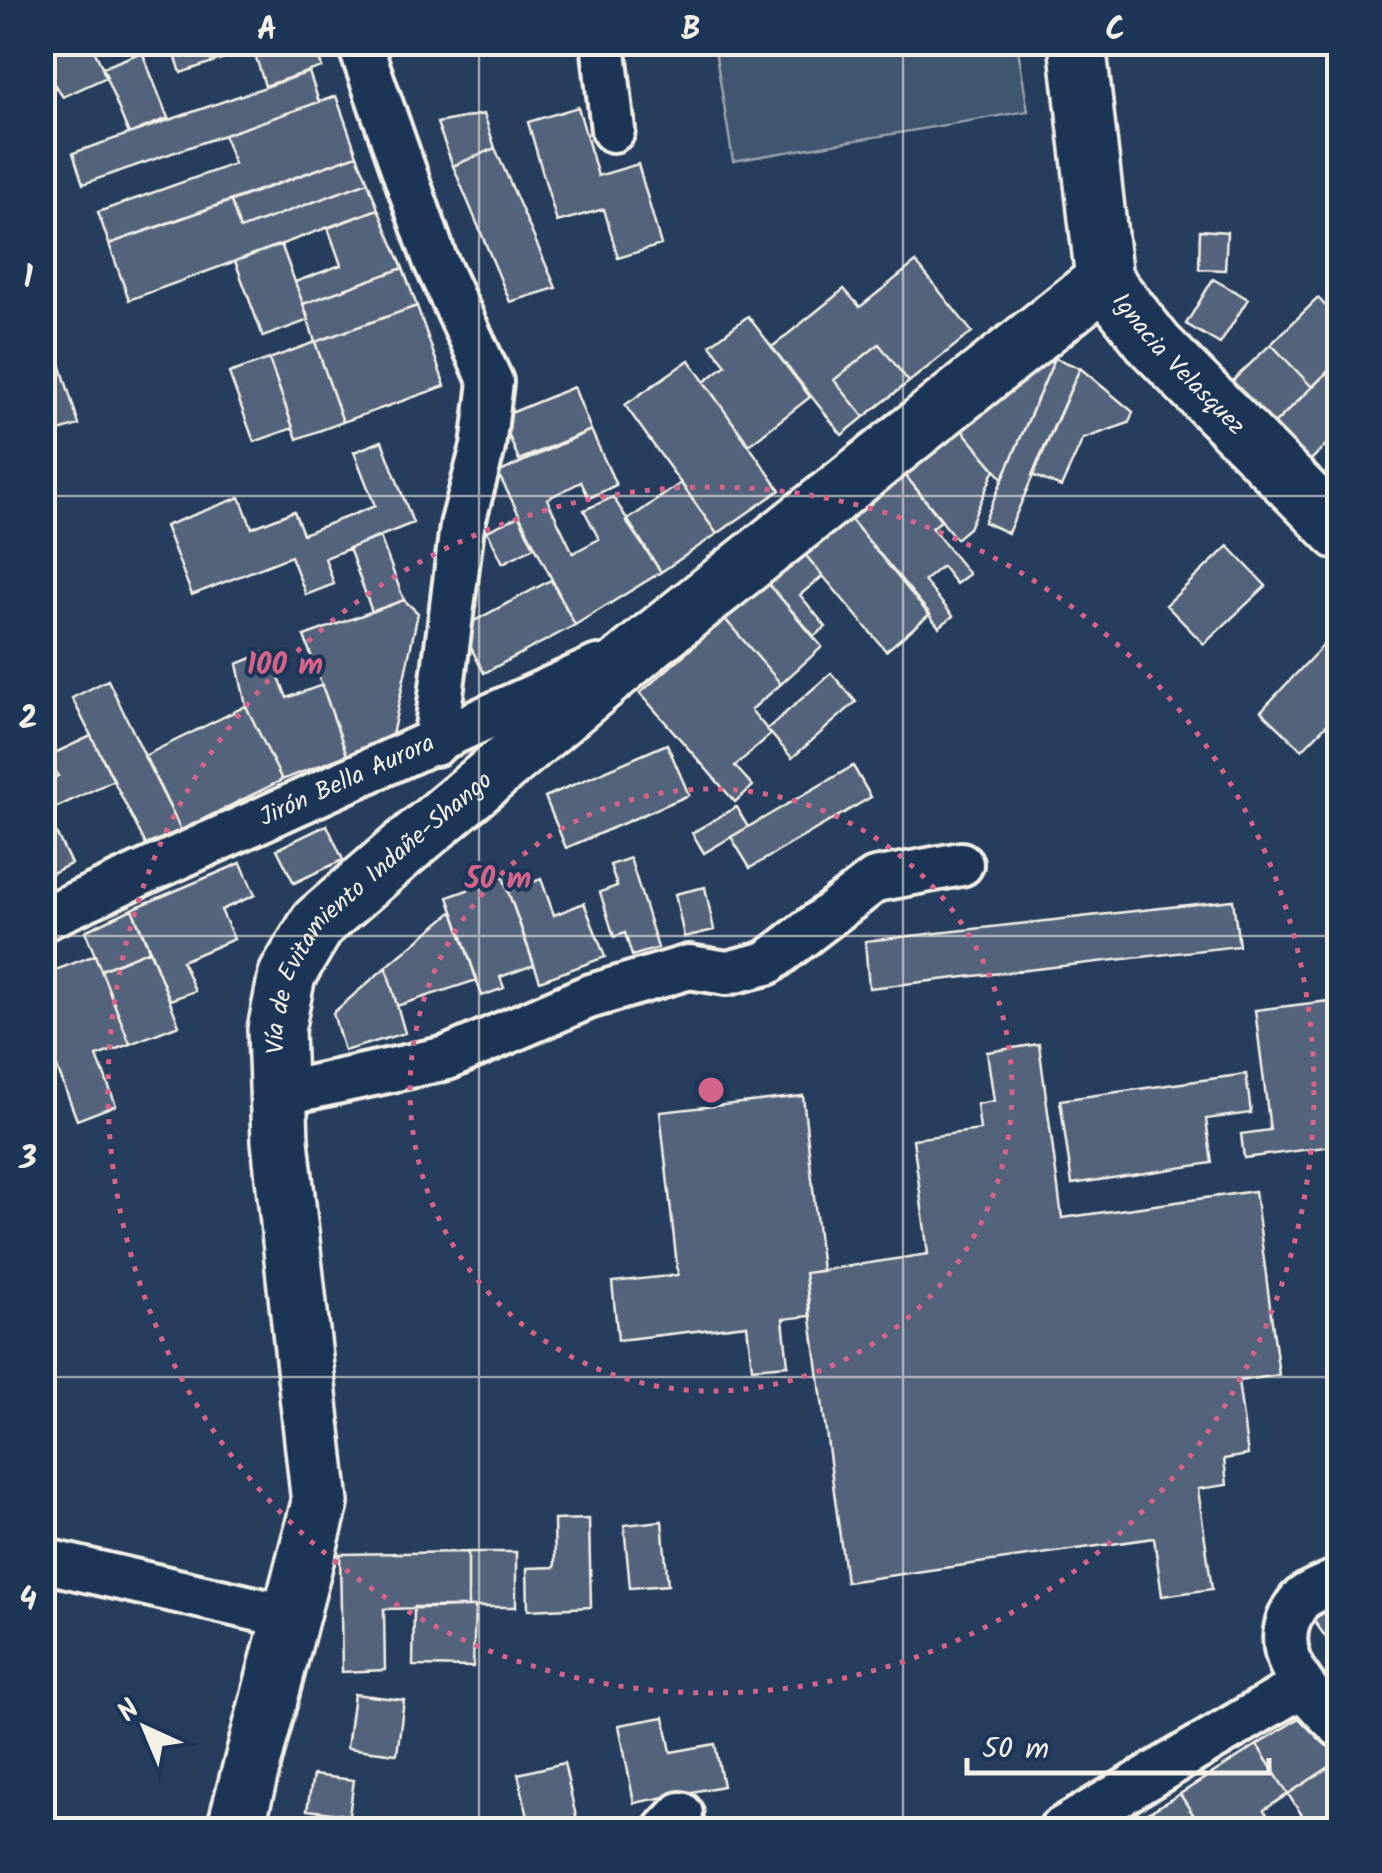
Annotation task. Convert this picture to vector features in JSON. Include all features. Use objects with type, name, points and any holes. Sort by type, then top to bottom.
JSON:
[{"type":"main road","name":"Ignacia Velasquez","points":[[1078,42],[1104,280],[1155,345],[1340,532]]},
{"type":"main road","name":"Vía de Evitamiento Indañe-Shango","points":[[235,1830],[320,1503],[289,1240],[276,1030],[287,975],[318,923],[651,641],[1104,280]]},
{"type":"street","points":[[359,42],[434,260],[491,382],[483,446],[462,526],[435,744]]},
{"type":"street","points":[[604,42],[613,130]]},
{"type":"street","name":"Jirón Bella Aurora","points":[[42,919],[435,744],[651,641]]},
{"type":"street","points":[[280,1094],[447,1058],[588,997],[689,967],[727,973],[767,963],[875,880],[961,864]]},
{"type":"street","points":[[42,1560],[290,1617]]},
{"type":"street","points":[[1340,1580],[1300,1600],[1288,1626],[1289,1658],[1300,1687],[1340,1726]]},
{"type":"street","points":[[1060,1830],[1300,1687]]},
{"type":"shaded area","points":[[714,43],[1017,43],[1028,111],[733,161]]},
{"type":"building","points":[[42,42],[90,42],[107,77],[63,97],[42,66]]},
{"type":"building","points":[[188,42],[314,42],[322,67],[265,86],[253,48],[181,73],[173,48]]},
{"type":"building","points":[[142,52],[168,118],[129,134],[102,68]]},
{"type":"building","points":[[42,66],[56,87],[42,95]]},
{"type":"building","points":[[309,72],[319,102],[83,184],[73,153]]},
{"type":"building","points":[[336,96],[357,155],[109,244],[98,212],[234,164],[224,135]]},
{"type":"building","points":[[578,107],[598,176],[638,164],[661,245],[618,258],[604,209],[557,222],[528,122]]},
{"type":"building","points":[[484,114],[495,148],[453,166],[437,123]]},
{"type":"building","points":[[495,148],[556,288],[510,302],[453,166]]},
{"type":"building","points":[[357,155],[368,182],[240,229],[231,201]]},
{"type":"building","points":[[368,182],[378,209],[129,300],[109,244],[231,201],[240,229]]},
{"type":"building","points":[[378,209],[403,268],[303,304],[295,282],[341,265],[328,228]]},
{"type":"building","points":[[1200,230],[1227,232],[1225,270],[1199,269]]},
{"type":"building","points":[[281,244],[309,320],[263,337],[235,261]]},
{"type":"building","points":[[916,262],[972,332],[909,382],[879,344],[834,380],[864,417],[842,435],[772,347],[844,289],[860,307]]},
{"type":"building","points":[[403,268],[417,306],[315,342],[303,304]]},
{"type":"building","points":[[1213,279],[1248,299],[1220,344],[1186,324]]},
{"type":"building","points":[[1318,298],[1340,321],[1340,360],[1312,387],[1271,344]]},
{"type":"building","points":[[42,305],[79,425],[42,436]]},
{"type":"building","points":[[417,306],[445,386],[343,422],[315,342]]},
{"type":"building","points":[[748,316],[810,397],[749,445],[704,382],[726,365],[710,345]]},
{"type":"building","points":[[315,342],[343,422],[297,439],[269,359]]},
{"type":"building","points":[[879,344],[909,382],[864,417],[834,380]]},
{"type":"building","points":[[1271,344],[1312,387],[1269,429],[1227,386]]},
{"type":"building","points":[[1055,358],[1080,368],[1008,533],[984,522]]},
{"type":"building","points":[[1055,358],[1003,479],[957,424]]},
{"type":"building","points":[[269,359],[293,428],[254,442],[229,373]]},
{"type":"building","points":[[689,360],[780,490],[717,534],[625,405]]},
{"type":"building","points":[[1334,366],[1340,372],[1340,431],[1305,466],[1269,429]]},
{"type":"building","points":[[1080,368],[1133,412],[1129,423],[1083,439],[1061,487],[1032,475]]},
{"type":"building","points":[[574,387],[591,430],[519,460],[501,417]]},
{"type":"building","points":[[957,424],[995,469],[969,528],[956,539],[901,470]]},
{"type":"building","points":[[591,430],[616,485],[589,498],[581,482],[547,499],[573,553],[599,539],[584,510],[613,497],[661,572],[575,625],[498,473]]},
{"type":"building","points":[[382,441],[413,523],[325,558],[334,584],[306,595],[291,556],[192,595],[165,526],[240,497],[252,528],[294,511],[303,534],[375,506],[354,452]]},
{"type":"building","points":[[901,470],[942,520],[932,528],[969,574],[956,584],[942,566],[924,581],[953,616],[939,627],[847,515]]},
{"type":"building","points":[[681,483],[717,534],[661,572],[626,521]]},
{"type":"building","points":[[847,515],[930,614],[886,651],[803,552]]},
{"type":"building","points":[[519,516],[534,547],[503,563],[487,531]]},
{"type":"building","points":[[380,537],[404,600],[372,612],[349,548]]},
{"type":"building","points":[[1228,546],[1266,586],[1204,644],[1166,605]]},
{"type":"building","points":[[803,552],[823,576],[800,595],[826,627],[814,636],[767,582]]},
{"type":"building","points":[[551,580],[575,625],[484,673],[461,628]]},
{"type":"building","points":[[767,582],[822,647],[781,684],[725,619]]},
{"type":"building","points":[[404,600],[418,613],[391,740],[347,755],[304,636]]},
{"type":"building","points":[[725,619],[781,684],[751,710],[771,734],[735,766],[753,786],[735,802],[640,693]]},
{"type":"building","points":[[1333,635],[1340,641],[1340,711],[1302,750],[1261,711]]},
{"type":"building","points":[[269,651],[287,698],[322,685],[347,755],[282,780],[246,706],[237,664]]},
{"type":"building","points":[[831,673],[856,702],[792,758],[767,729]]},
{"type":"building","points":[[108,680],[181,830],[146,845],[72,698]]},
{"type":"building","points":[[246,706],[282,780],[181,830],[144,756]]},
{"type":"building","points":[[91,736],[114,780],[47,812],[42,783],[58,776],[48,756]]},
{"type":"building","points":[[42,743],[58,776],[42,783]]},
{"type":"building","points":[[667,744],[689,795],[566,848],[545,797]]},
{"type":"building","points":[[853,766],[871,797],[750,868],[731,837]]},
{"type":"building","points":[[42,803],[71,864],[42,878]]},
{"type":"building","points":[[736,807],[748,827],[704,853],[692,833]]},
{"type":"building","points":[[327,825],[343,860],[294,883],[277,849]]},
{"type":"building","points":[[630,858],[658,948],[632,956],[625,933],[614,937],[600,892],[617,886],[610,865]]},
{"type":"building","points":[[241,863],[255,895],[221,910],[234,939],[182,961],[195,991],[170,1000],[132,909]]},
{"type":"building","points":[[503,877],[534,965],[500,977],[504,988],[482,996],[448,897]]},
{"type":"building","points":[[541,879],[554,915],[584,903],[605,957],[540,981],[508,891]]},
{"type":"building","points":[[705,887],[714,930],[684,937],[675,894]]},
{"type":"building","points":[[1233,900],[1239,946],[869,988],[865,941]]},
{"type":"building","points":[[132,909],[150,950],[101,970],[85,931]]},
{"type":"building","points":[[453,911],[477,980],[397,1006],[386,967]]},
{"type":"building","points":[[150,950],[179,1025],[130,1044],[101,970]]},
{"type":"building","points":[[95,955],[130,1044],[97,1056],[116,1105],[77,1120],[42,1028],[42,975]]},
{"type":"building","points":[[386,967],[405,1033],[344,1051],[333,1013]]},
{"type":"building","points":[[1329,1001],[1340,1085],[1340,1145],[1244,1158],[1241,1134],[1270,1130],[1255,1010]]},
{"type":"building","points":[[1039,1044],[1062,1218],[1255,1191],[1279,1375],[1238,1381],[1248,1455],[1224,1459],[1227,1485],[1198,1489],[1212,1589],[1162,1596],[1154,1538],[846,1582],[805,1273],[928,1254],[913,1139],[980,1130],[977,1104],[994,1101],[987,1052]]},
{"type":"building","points":[[1246,1074],[1251,1113],[1206,1119],[1212,1163],[1072,1184],[1060,1100]]},
{"type":"building","points":[[803,1096],[822,1271],[805,1273],[810,1316],[783,1319],[788,1365],[752,1368],[747,1325],[618,1340],[612,1282],[678,1275],[660,1112]]},
{"type":"building","points":[[589,1519],[591,1607],[528,1610],[527,1568],[555,1567],[554,1520]]},
{"type":"building","points":[[662,1521],[668,1585],[630,1588],[624,1525]]},
{"type":"building","points":[[468,1552],[468,1607],[384,1609],[385,1670],[342,1672],[340,1554]]},
{"type":"building","points":[[468,1552],[516,1552],[516,1607],[468,1607]]},
{"type":"building","points":[[1340,1593],[1340,1657],[1309,1614]]},
{"type":"building","points":[[414,1607],[475,1607],[473,1667],[413,1666]]},
{"type":"building","points":[[354,1694],[404,1700],[397,1754],[347,1748]]},
{"type":"building","points":[[1313,1709],[1340,1750],[1340,1760],[1288,1794],[1257,1745]]},
{"type":"building","points":[[664,1717],[671,1752],[715,1744],[723,1786],[634,1803],[619,1725]]},
{"type":"building","points":[[1257,1745],[1288,1794],[1264,1810],[1277,1830],[1203,1830],[1180,1794]]},
{"type":"building","points":[[1340,1760],[1340,1823],[1328,1830],[1311,1830],[1288,1794]]},
{"type":"building","points":[[564,1763],[579,1830],[531,1830],[518,1774]]},
{"type":"building","points":[[313,1775],[354,1780],[349,1815],[307,1810]]},
{"type":"building","points":[[1180,1794],[1203,1830],[1119,1830]]},
{"type":"building","points":[[279,1814],[424,1830],[278,1830]]}]
